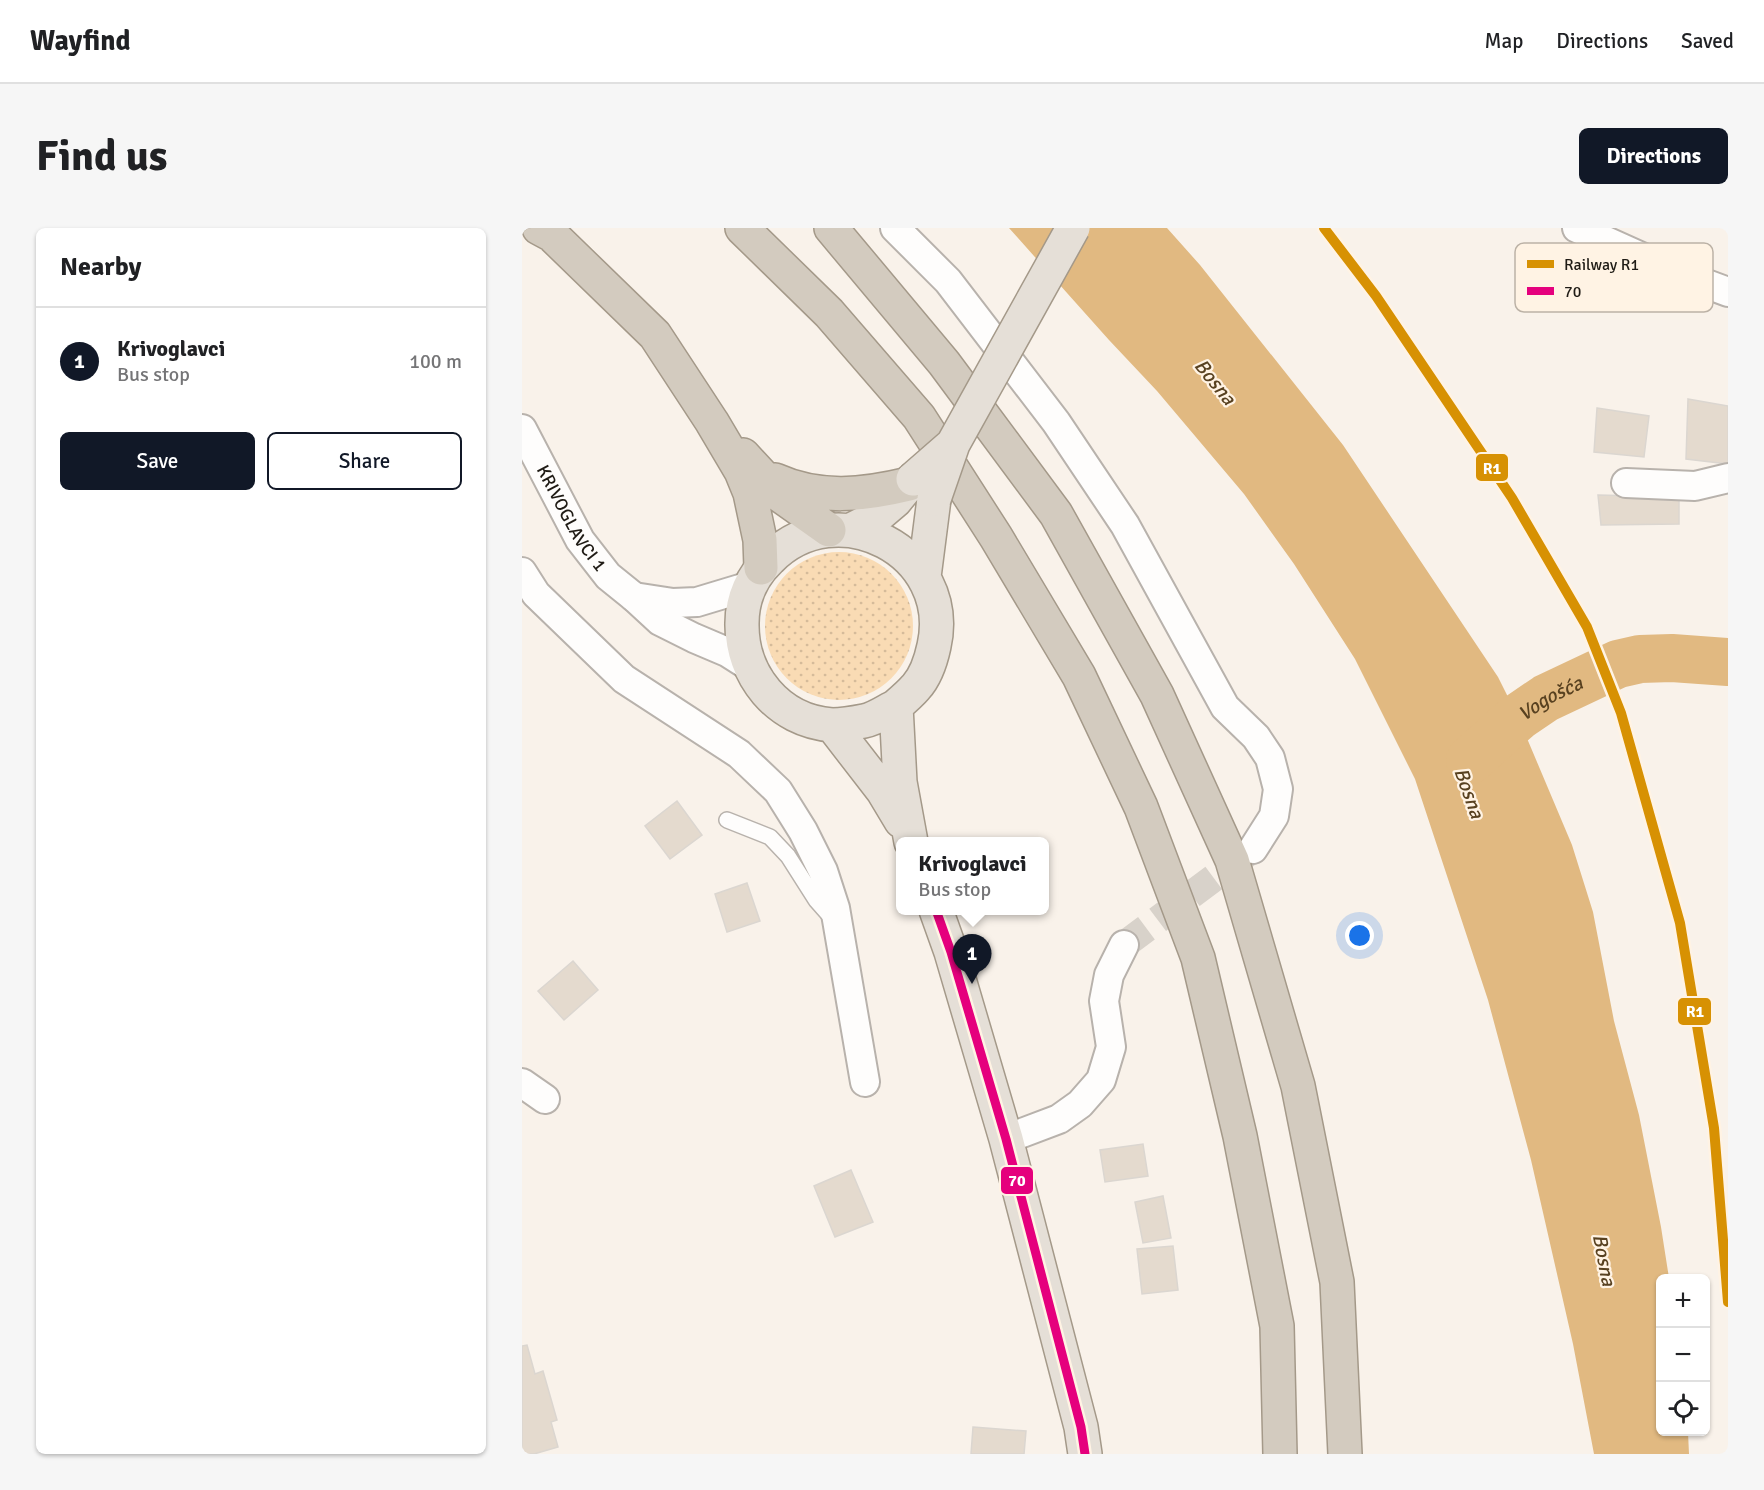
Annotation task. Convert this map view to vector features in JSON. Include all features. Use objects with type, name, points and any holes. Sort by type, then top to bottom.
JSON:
[{"type":"highway","points":[[539,228],[552,235],[655,335],[712,422],[741,471],[750,493],[760,540],[755,577]]},
{"type":"highway","points":[[742,228],[829,314],[919,417],[996,537],[1079,676],[1141,807],[1198,958],[1240,1136],[1277,1326],[1280,1454]]},
{"type":"highway","points":[[831,228],[944,363],[1056,514],[1157,695],[1232,860],[1298,1086],[1337,1281],[1345,1454]]},
{"type":"highway","points":[[712,422],[781,496],[840,530]]},
{"type":"highway","points":[[760,474],[794,488],[820,494],[851,494],[918,487]]},
{"type":"main road","points":[[840,530],[880,538],[905,554],[924,577],[935,604],[937,633],[931,661],[917,686],[897,706],[866,721],[832,725],[806,719],[782,707],[763,689],[749,666],[742,640],[742,612],[755,577],[780,549],[803,536],[840,530],[875,519],[895,501],[918,487],[954,444],[1073,228]]},
{"type":"main road","points":[[918,487],[924,577]]},
{"type":"main road","points":[[897,706],[900,782],[911,837]]},
{"type":"main road","points":[[832,725],[883,791],[910,837]]},
{"type":"main road","points":[[938,915],[951,952],[1006,1139],[1081,1427],[1085,1454]]},
{"type":"street","points":[[895,228],[948,281],[1056,422],[1125,525],[1225,707],[1256,737],[1270,758],[1278,789],[1274,816],[1253,849]]},
{"type":"street","points":[[1577,228],[1610,243]]},
{"type":"street","points":[[1713,286],[1728,292]]},
{"type":"street","name":"KRIVOGLAVCI 1","points":[[522,429],[580,540],[608,576],[660,621],[694,639],[727,652],[749,666]]},
{"type":"street","points":[[1626,483],[1695,486],[1728,478]]},
{"type":"street","points":[[522,572],[536,594],[624,679],[739,754],[778,791],[803,831],[823,871],[835,908],[865,1082]]},
{"type":"street","points":[[634,597],[673,603],[697,602],[755,577]]},
{"type":"street","points":[[1006,1139],[1059,1119],[1080,1104],[1101,1080],[1111,1047],[1104,1001],[1110,975],[1124,945]]},
{"type":"street","points":[[522,1083],[545,1099]]},
{"type":"lane","points":[[727,820],[770,837],[788,856],[816,900],[837,924]]},
{"type":"shaded area","points":[[839,552],[853,553],[867,558],[880,564],[891,574],[901,585],[907,598],[912,612],[912,640],[907,654],[901,667],[891,678],[880,688],[867,694],[853,699],[839,700],[825,699],[811,694],[798,688],[787,678],[777,667],[771,654],[766,640],[765,626],[766,612],[771,598],[777,585],[787,574],[798,564],[811,558],[825,553]]},
{"type":"water","name":"Bosna","points":[[1009,228],[1167,228],[1200,265],[1343,445],[1498,677],[1518,717],[1572,845],[1593,912],[1614,1021],[1639,1115],[1668,1274],[1656,1274],[1656,1436],[1688,1436],[1689,1454],[1594,1454],[1573,1344],[1531,1160],[1488,1000],[1415,779],[1355,659],[1294,564],[1244,494],[1157,391]]},
{"type":"building","points":[[1688,399],[1728,406],[1728,464],[1686,459]]},
{"type":"building","points":[[1597,408],[1649,416],[1644,457],[1594,452]]},
{"type":"building","points":[[1598,495],[1679,497],[1679,524],[1601,525]]},
{"type":"building","points":[[677,801],[702,835],[670,859],[645,826]]},
{"type":"building","points":[[747,883],[760,921],[727,932],[715,894]]},
{"type":"building","points":[[573,961],[598,990],[564,1020],[538,991]]},
{"type":"building","points":[[1143,1144],[1148,1176],[1105,1182],[1100,1150]]},
{"type":"building","points":[[851,1170],[873,1222],[835,1237],[814,1186]]},
{"type":"building","points":[[1163,1196],[1171,1238],[1143,1243],[1135,1202]]},
{"type":"building","points":[[1173,1246],[1178,1290],[1142,1294],[1137,1249]]},
{"type":"building","points":[[527,1345],[535,1374],[543,1371],[557,1420],[551,1422],[558,1447],[534,1454],[522,1454],[522,1346]]},
{"type":"building","points":[[973,1427],[1026,1431],[1024,1454],[971,1454]]},
{"type":"waterway","name":"Vogošća","points":[[1470,760],[1518,717],[1546,698],[1618,664],[1640,659],[1672,658],[1728,662]]},
{"type":"tunnel","points":[[1124,945],[1250,851]]},
{"type":"rail line","name":"R1","points":[[1324,228],[1376,296],[1512,498],[1587,627],[1621,713],[1680,923],[1714,1128],[1728,1302]]},
{"type":"transit line","name":"70","points":[[938,915],[951,952],[1006,1139],[1081,1427],[1085,1454]]},
{"type":"place","name":"Krivoglavci","points":[[972,984]]}]
